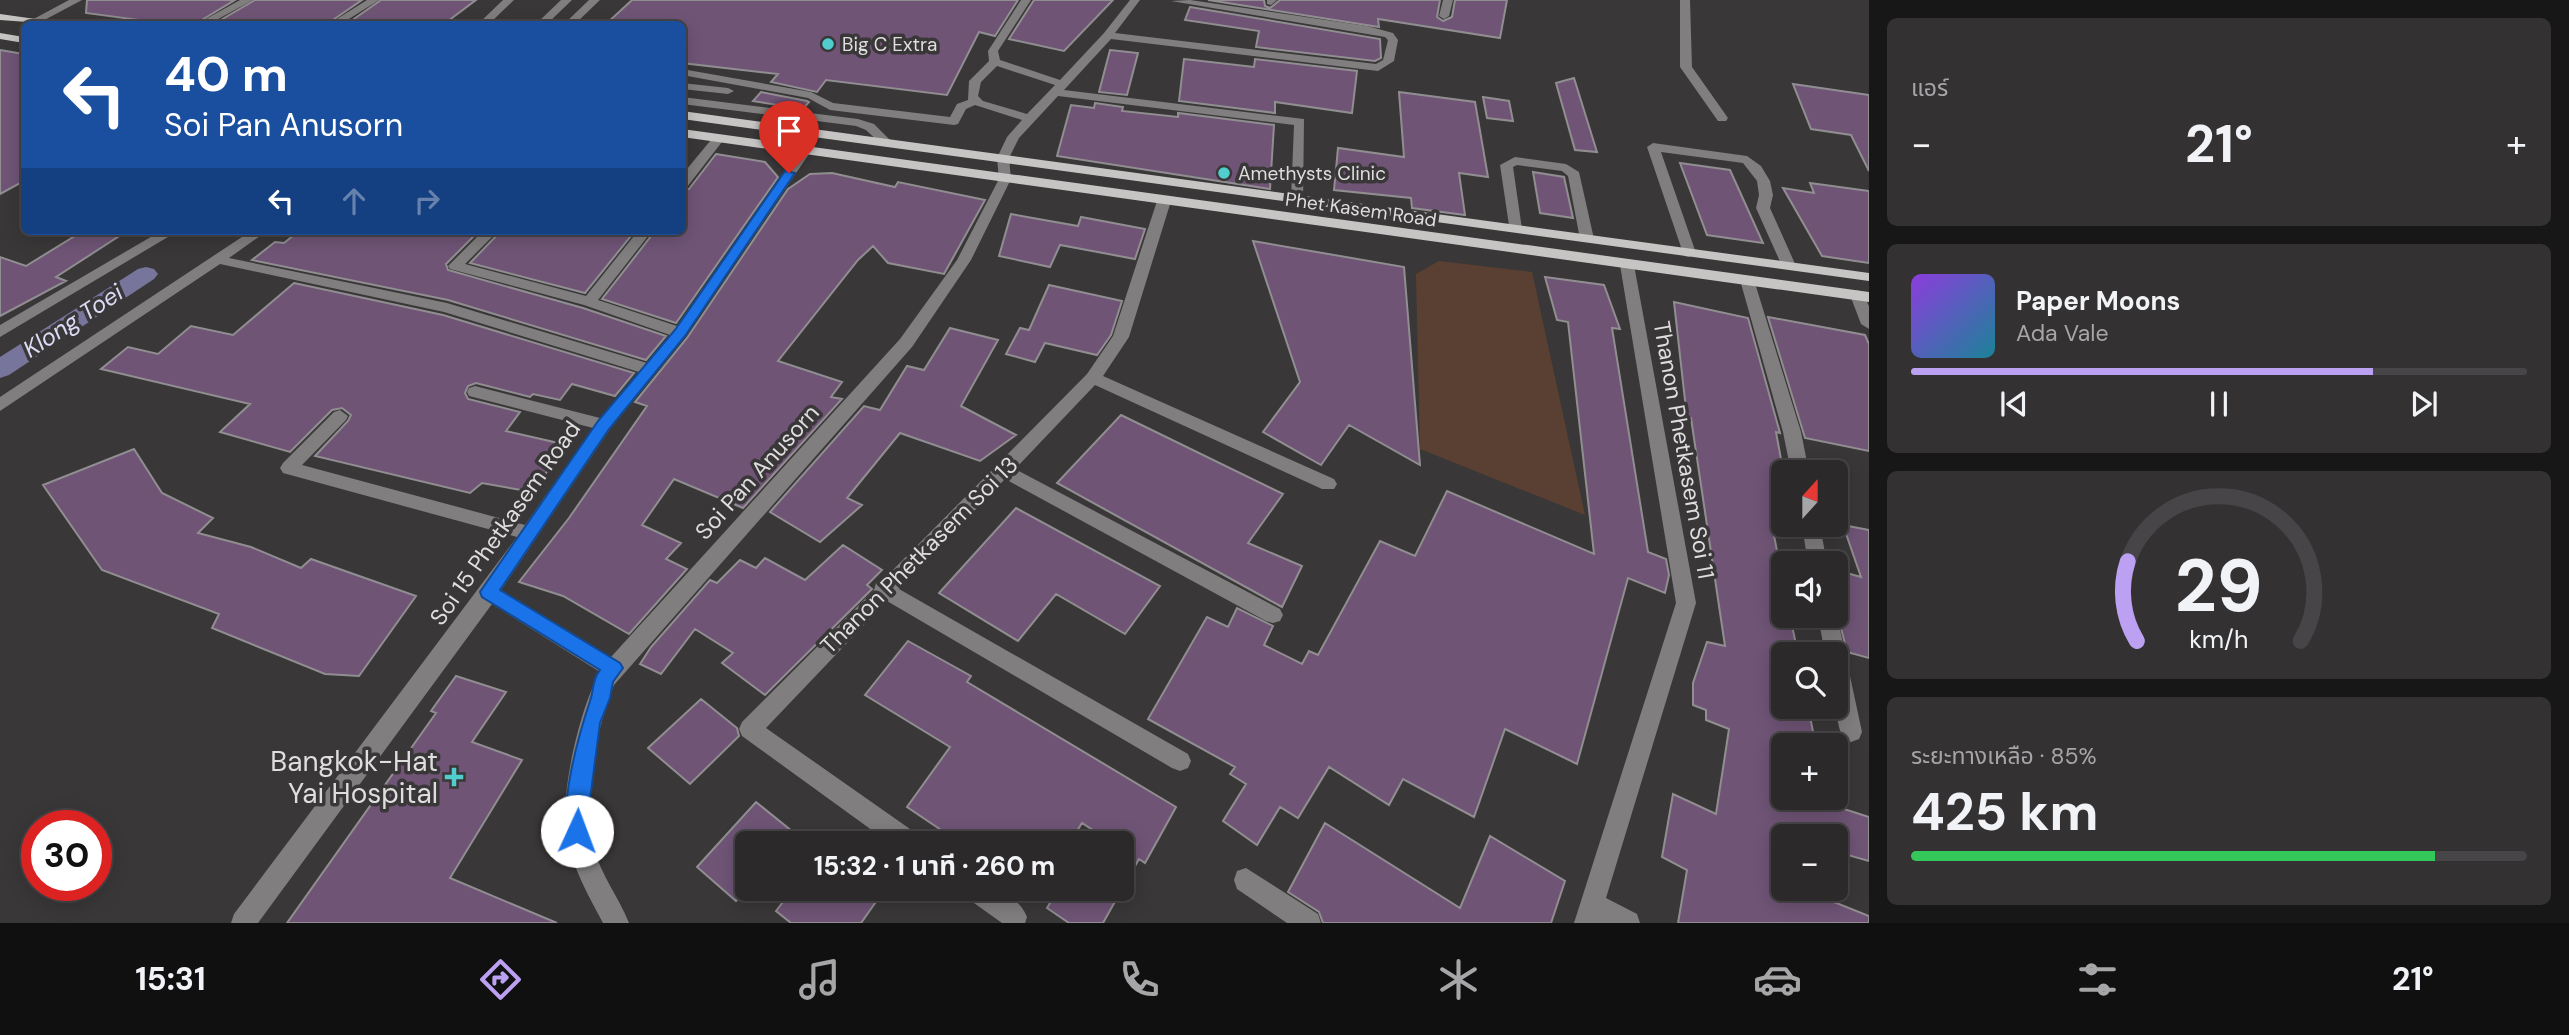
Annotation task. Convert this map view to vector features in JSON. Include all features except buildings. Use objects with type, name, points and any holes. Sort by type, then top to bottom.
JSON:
[{"type":"main road","points":[[0,17],[26,21]]},
{"type":"main road","points":[[0,36],[21,40]]},
{"type":"main road","name":"Phet Kasem Road","points":[[686,116],[1869,277]]},
{"type":"main road","name":"Phet Kasem Road","points":[[686,134],[1863,296]]},
{"type":"street","points":[[35,21],[77,0]]},
{"type":"street","points":[[208,21],[248,0]]},
{"type":"street","points":[[339,21],[374,0]]},
{"type":"street","points":[[486,21],[509,0]]},
{"type":"street","points":[[544,21],[567,0]]},
{"type":"street","points":[[572,21],[595,0]]},
{"type":"street","points":[[995,62],[992,51],[1026,0]]},
{"type":"street","points":[[1005,179],[1003,158],[1013,138],[1108,35],[1135,0]]},
{"type":"street","points":[[1444,16],[1448,0]]},
{"type":"street","points":[[1685,0],[1686,67],[1722,118]]},
{"type":"street","points":[[1108,35],[1378,68],[1388,61],[1393,40],[1381,31],[1176,1]]},
{"type":"street","points":[[995,62],[1058,88],[1300,122],[1298,199]]},
{"type":"street","points":[[995,62],[975,81],[971,92],[975,100],[1030,119]]},
{"type":"street","points":[[686,72],[811,94],[830,106],[954,121],[961,107],[975,100]]},
{"type":"street","points":[[686,84],[695,73]]},
{"type":"street","points":[[686,116],[747,108],[764,85]]},
{"type":"street","points":[[686,86],[728,91]]},
{"type":"street","points":[[686,100],[858,123],[870,128],[887,143]]},
{"type":"street","points":[[686,179],[719,138]]},
{"type":"street","points":[[1689,253],[1653,147],[1747,160],[1755,164],[1766,187],[1767,199],[1763,208],[1768,224],[1789,266]]},
{"type":"street","name":"Soi 15 Phetkasem Road","points":[[243,923],[489,592],[604,425],[680,333],[805,150]]},
{"type":"street","points":[[1516,229],[1506,165],[1515,161],[1566,168],[1574,175],[1587,239]]},
{"type":"street","name":"Soi Pan Anusorn","points":[[613,668],[906,343],[964,260],[1005,179]]},
{"type":"street","name":"Thanon Phetkasem Soi 13","points":[[894,831],[750,729],[883,589],[1093,378],[1121,337],[1164,201]]},
{"type":"street","points":[[0,332],[164,235]]},
{"type":"street","points":[[0,405],[254,235]]},
{"type":"street","points":[[487,235],[455,266],[589,302],[680,333]]},
{"type":"street","points":[[589,302],[642,235]]},
{"type":"street","points":[[219,260],[447,308],[652,370]]},
{"type":"street","name":"Thanon Phetkasem Soi 11","points":[[1590,914],[1686,603],[1628,265]]},
{"type":"street","points":[[1747,280],[1792,432],[1798,460]]},
{"type":"street","points":[[1863,296],[1869,324]]},
{"type":"street","points":[[1093,378],[1328,484]]},
{"type":"street","points":[[475,392],[604,425]]},
{"type":"street","points":[[340,416],[289,468],[530,533]]},
{"type":"street","points":[[1003,470],[1273,614]]},
{"type":"street","points":[[883,589],[1180,761]]},
{"type":"street","points":[[489,592],[613,668],[604,679],[601,698],[590,723],[579,793],[577,831],[617,923]]},
{"type":"street","points":[[1830,628],[1851,732]]},
{"type":"street","points":[[1246,880],[1309,923]]},
{"type":"street","points":[[993,901],[1015,917]]},
{"type":"street","points":[[1590,914],[1628,923]]},
{"type":"shaded area","points":[[1439,261],[1532,272],[1585,515],[1420,449],[1416,274]]},
{"type":"waterway","name":"Klong Toei","points":[[0,369],[146,274]]},
{"type":"place","name":"Big C Extra","points":[[828,44]]},
{"type":"place","name":"Amethysts Clinic","points":[[1224,173]]},
{"type":"place","name":"Bangkok-Hat Yai Hospital","points":[[454,777]]},
{"type":"route","points":[[577,831],[579,793],[590,723],[601,698],[604,679],[613,668],[489,592],[604,425],[680,333],[789,173]]}]
